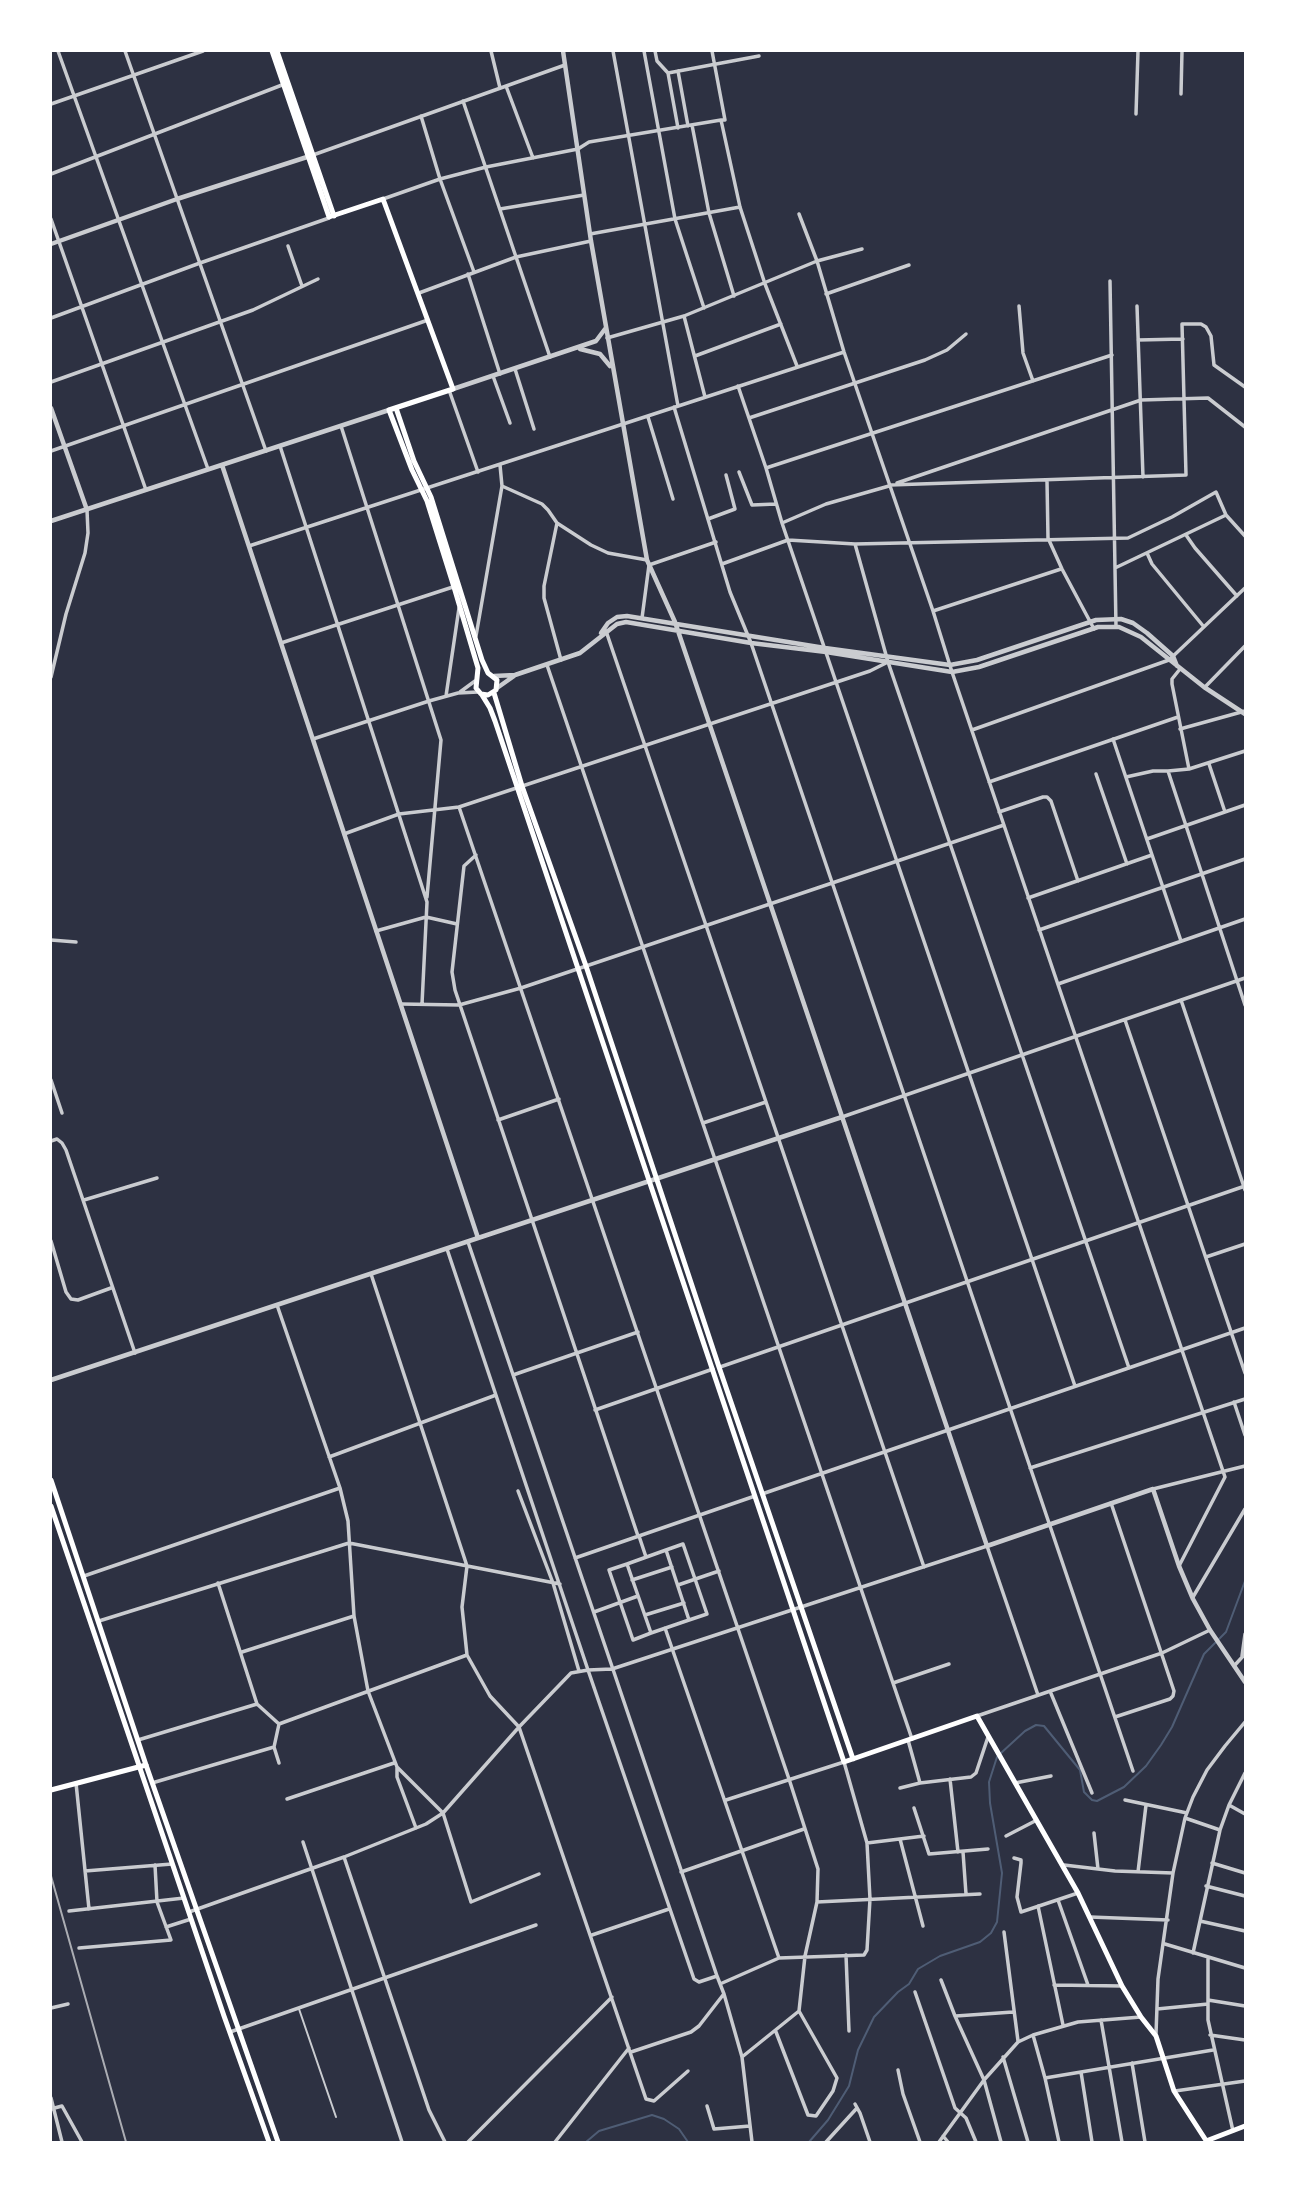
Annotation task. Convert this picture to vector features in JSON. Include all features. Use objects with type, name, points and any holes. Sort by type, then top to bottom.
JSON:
[{"type":"main road","points":[[274,51],[282,85],[310,156]]},
{"type":"main road","points":[[274,51],[332,217],[383,199],[428,320],[451,390],[392,409],[412,470],[424,489],[475,638],[491,674],[497,680],[495,691],[519,787],[711,1370],[844,1762],[977,1716],[1078,1893],[1122,1986],[1156,2036],[1174,2091],[1205,2142],[1245,2126]]},
{"type":"main road","points":[[456,586],[476,661],[475,686],[495,721],[586,966],[853,1759]]},
{"type":"main road","points":[[477,679],[491,674]]},
{"type":"main road","points":[[480,694],[488,695],[495,691]]},
{"type":"main road","points":[[51,1480],[138,1740],[143,1766],[152,1783],[278,2142]]},
{"type":"main road","points":[[51,1506],[143,1766],[172,1864],[269,2142]]},
{"type":"main road","points":[[51,1790],[143,1766]]},
{"type":"street","points":[[58,51],[208,469]]},
{"type":"street","points":[[125,51],[265,451]]},
{"type":"street","points":[[51,104],[203,51]]},
{"type":"street","points":[[491,51],[500,88]]},
{"type":"street","points":[[563,51],[590,241],[648,563],[674,622],[1038,1695]]},
{"type":"street","points":[[613,51],[676,407],[708,519],[1133,1771]]},
{"type":"street","points":[[644,51],[675,219],[704,308]]},
{"type":"street","points":[[654,51],[657,61],[668,73],[678,128]]},
{"type":"street","points":[[383,199],[440,179],[578,149],[589,142],[725,120],[712,51]]},
{"type":"street","points":[[1136,114],[1138,51]]},
{"type":"street","points":[[1181,94],[1182,51]]},
{"type":"street","points":[[668,73],[759,56]]},
{"type":"street","points":[[51,244],[565,65]]},
{"type":"street","points":[[678,71],[709,213],[734,296]]},
{"type":"street","points":[[51,174],[282,85]]},
{"type":"street","points":[[506,86],[533,158]]},
{"type":"street","points":[[463,101],[550,357]]},
{"type":"street","points":[[421,116],[440,179],[474,272]]},
{"type":"street","points":[[721,120],[740,207],[765,284],[797,366]]},
{"type":"street","points":[[500,209],[584,195]]},
{"type":"street","points":[[590,234],[740,207]]},
{"type":"street","points":[[799,214],[1224,1475],[1179,1566]]},
{"type":"street","points":[[51,318],[332,217]]},
{"type":"street","points":[[51,219],[146,490]]},
{"type":"street","points":[[419,293],[516,257],[590,241]]},
{"type":"street","points":[[288,246],[302,286]]},
{"type":"street","points":[[607,338],[684,316],[817,261],[862,249]]},
{"type":"street","points":[[826,294],[908,265]]},
{"type":"street","points":[[468,274],[500,374]]},
{"type":"street","points":[[51,382],[253,310],[318,279]]},
{"type":"street","points":[[1111,281],[1116,627]]},
{"type":"street","points":[[1019,306],[1023,353],[1033,381]]},
{"type":"street","points":[[1137,306],[1143,477]]},
{"type":"street","points":[[684,316],[705,397]]},
{"type":"street","points":[[51,451],[428,320]]},
{"type":"street","points":[[695,356],[780,324]]},
{"type":"street","points":[[890,485],[1186,475],[1182,324],[1201,324],[1206,327],[1211,336],[1214,365],[1245,387]]},
{"type":"street","points":[[478,472],[451,390],[596,341],[606,328]]},
{"type":"street","points":[[749,418],[925,360],[947,350],[966,334]]},
{"type":"street","points":[[1139,340],[1183,339]]},
{"type":"street","points":[[576,349],[587,349],[600,354],[608,361],[612,370]]},
{"type":"street","points":[[249,546],[844,352]]},
{"type":"street","points":[[766,468],[1112,355]]},
{"type":"street","points":[[515,369],[534,429]]},
{"type":"street","points":[[493,376],[510,423]]},
{"type":"street","points":[[738,386],[1075,1386]]},
{"type":"street","points":[[782,523],[827,504],[1141,400],[1208,398],[1245,427]]},
{"type":"street","points":[[51,408],[87,510],[88,533],[51,677]]},
{"type":"street","points":[[51,521],[392,409]]},
{"type":"street","points":[[648,416],[673,499]]},
{"type":"street","points":[[341,426],[442,740],[427,902],[422,1004]]},
{"type":"street","points":[[280,446],[427,902]]},
{"type":"street","points":[[222,465],[478,1238]]},
{"type":"street","points":[[475,638],[502,486],[500,465]]},
{"type":"street","points":[[739,472],[752,506],[776,504]]},
{"type":"street","points":[[708,519],[735,509],[726,475]]},
{"type":"street","points":[[1047,480],[1048,538],[1094,629]]},
{"type":"street","points":[[502,486],[542,504],[557,523],[608,553],[648,563],[716,542]]},
{"type":"street","points":[[722,564],[788,540],[855,544],[1128,538],[1216,492],[1226,515],[1245,537]]},
{"type":"street","points":[[1115,568],[1226,515]]},
{"type":"street","points":[[557,523],[544,598],[561,660]]},
{"type":"street","points":[[1186,534],[1237,596]]},
{"type":"street","points":[[855,544],[887,659],[1129,1368]]},
{"type":"street","points":[[1147,553],[1152,564],[1204,627]]},
{"type":"street","points":[[642,618],[648,563]]},
{"type":"street","points":[[933,611],[1062,569]]},
{"type":"street","points":[[281,642],[456,586]]},
{"type":"street","points":[[972,730],[1171,658],[1245,588]]},
{"type":"street","points":[[446,696],[460,606]]},
{"type":"street","points":[[491,674],[515,675],[580,653],[617,617],[674,622],[952,672],[979,667],[1094,629],[1116,627],[1142,637],[1171,658]]},
{"type":"street","points":[[344,834],[398,814],[459,807],[870,671],[887,659],[950,665],[976,660],[1090,621],[1116,620],[1133,623],[1171,658],[1178,668],[1245,713]]},
{"type":"street","points":[[606,629],[626,622],[751,643],[826,650]]},
{"type":"street","points":[[606,629],[924,1567]]},
{"type":"street","points":[[1205,687],[1245,646]]},
{"type":"street","points":[[547,665],[861,1587],[910,1739],[920,1783]]},
{"type":"street","points":[[1178,668],[1172,680],[1189,769]]},
{"type":"street","points":[[495,691],[515,675]]},
{"type":"street","points":[[458,693],[477,679]]},
{"type":"street","points":[[313,739],[446,696],[458,693],[480,694]]},
{"type":"street","points":[[1180,729],[1245,713]]},
{"type":"street","points":[[989,782],[1178,717]]},
{"type":"street","points":[[1113,739],[1181,941]]},
{"type":"street","points":[[1126,777],[1153,771],[1189,769],[1245,751]]},
{"type":"street","points":[[1209,764],[1225,812]]},
{"type":"street","points":[[1168,771],[1245,1005]]},
{"type":"street","points":[[1096,774],[1127,864]]},
{"type":"street","points":[[999,812],[1043,797],[1051,801],[1078,881]]},
{"type":"street","points":[[1147,839],[1245,805]]},
{"type":"street","points":[[459,807],[818,1868],[817,1902],[799,2011],[837,2078],[833,2091],[816,2116],[808,2115],[776,2031]]},
{"type":"street","points":[[400,1004],[460,1004],[521,988],[1003,825]]},
{"type":"street","points":[[476,855],[464,866],[452,972],[497,1120],[646,1557]]},
{"type":"street","points":[[1028,898],[1152,855]]},
{"type":"street","points":[[1039,930],[1245,859]]},
{"type":"street","points":[[376,931],[426,917],[457,924]]},
{"type":"street","points":[[1058,984],[1245,919]]},
{"type":"street","points":[[51,940],[76,942]]},
{"type":"street","points":[[51,1380],[842,1117],[1245,978]]},
{"type":"street","points":[[595,1410],[1245,1188],[1181,1000]]},
{"type":"street","points":[[1125,1020],[1245,1373]]},
{"type":"street","points":[[51,1080],[62,1113]]},
{"type":"street","points":[[497,1120],[559,1099]]},
{"type":"street","points":[[703,1123],[766,1102]]},
{"type":"street","points":[[51,1141],[57,1139],[62,1143],[135,1353]]},
{"type":"street","points":[[84,1200],[158,1178]]},
{"type":"street","points":[[51,1241],[66,1292],[71,1299],[78,1300],[111,1288]]},
{"type":"street","points":[[468,1241],[724,1994],[742,2057],[752,2142]]},
{"type":"street","points":[[1206,1257],[1245,1244]]},
{"type":"street","points":[[447,1248],[587,1670],[694,1979],[699,1982],[717,1976]]},
{"type":"street","points":[[371,1274],[467,1566],[462,1607],[467,1655],[490,1696],[519,1727],[646,2099],[654,2101],[688,2071]]},
{"type":"street","points":[[277,1305],[340,1488],[348,1521],[354,1616],[368,1691],[396,1765],[397,1777],[416,1829]]},
{"type":"street","points":[[575,1558],[1245,1328]]},
{"type":"street","points":[[513,1375],[638,1332]]},
{"type":"street","points":[[329,1457],[496,1395]]},
{"type":"street","points":[[1030,1468],[1245,1399]]},
{"type":"street","points":[[1234,1402],[1245,1435]]},
{"type":"street","points":[[189,1912],[416,1829],[443,1813],[571,1673],[612,1669],[1153,1489],[1224,1475],[1245,1466]]},
{"type":"street","points":[[83,1576],[340,1488]]},
{"type":"street","points":[[1153,1489],[1193,1599],[1245,1680]]},
{"type":"street","points":[[518,1492],[553,1583],[579,1671]]},
{"type":"street","points":[[1111,1503],[1174,1691],[1170,1699],[1115,1717]]},
{"type":"street","points":[[1193,1599],[1245,1508]]},
{"type":"street","points":[[99,1621],[349,1543],[560,1584]]},
{"type":"street","points":[[683,1544],[707,1614],[633,1640],[609,1570],[646,1557],[683,1544]]},
{"type":"street","points":[[666,1550],[689,1620]]},
{"type":"street","points":[[627,1564],[651,1633]]},
{"type":"street","points":[[632,1580],[671,1567]]},
{"type":"street","points":[[678,1586],[719,1571]]},
{"type":"street","points":[[218,1583],[257,1704],[279,1724]]},
{"type":"street","points":[[593,1612],[638,1596]]},
{"type":"street","points":[[645,1615],[684,1603]]},
{"type":"street","points":[[242,1652],[354,1616]]},
{"type":"street","points":[[665,1628],[779,1958]]},
{"type":"street","points":[[977,1716],[1162,1653],[1212,1632]]},
{"type":"street","points":[[1234,1666],[1244,1655],[1245,1634]]},
{"type":"street","points":[[279,1724],[467,1655]]},
{"type":"street","points":[[893,1683],[949,1664]]},
{"type":"street","points":[[1050,1691],[1092,1793]]},
{"type":"street","points":[[138,1740],[257,1704]]},
{"type":"street","points":[[1156,2036],[1158,1979],[1173,1873],[1186,1815],[1207,1770],[1245,1722]]},
{"type":"street","points":[[279,1724],[274,1747],[279,1763]]},
{"type":"street","points":[[900,1788],[971,1777],[976,1773],[988,1737]]},
{"type":"street","points":[[152,1783],[274,1747]]},
{"type":"street","points":[[720,1984],[779,1958],[864,1955],[867,1950],[870,1899],[867,1843],[844,1762],[726,1800]]},
{"type":"street","points":[[287,1799],[396,1765]]},
{"type":"street","points":[[396,1765],[443,1813],[471,1902],[538,1874]]},
{"type":"street","points":[[1193,1953],[1220,1830],[1245,1773]]},
{"type":"street","points":[[1014,1783],[1051,1776]]},
{"type":"street","points":[[950,1779],[966,1894]]},
{"type":"street","points":[[76,1783],[89,1909]]},
{"type":"street","points":[[1125,1800],[1186,1815],[1220,1830]]},
{"type":"street","points":[[1138,1872],[1146,1805]]},
{"type":"street","points":[[1229,1805],[1245,1814]]},
{"type":"street","points":[[914,1808],[929,1854],[988,1849]]},
{"type":"street","points":[[1006,1836],[1035,1821]]},
{"type":"street","points":[[681,1872],[804,1829]]},
{"type":"street","points":[[1094,1833],[1098,1869]]},
{"type":"street","points":[[867,1843],[923,1836]]},
{"type":"street","points":[[900,1839],[923,1926]]},
{"type":"street","points":[[303,1842],[402,2142]]},
{"type":"street","points":[[344,1857],[429,2110],[445,2142]]},
{"type":"street","points":[[1014,1857],[1021,1860],[1017,1897],[1021,1912],[1078,1893]]},
{"type":"street","points":[[1212,1863],[1245,1873]]},
{"type":"street","points":[[85,1871],[172,1864]]},
{"type":"street","points":[[79,1948],[171,1940],[158,1902],[155,1865]]},
{"type":"street","points":[[1061,1865],[1173,1873]]},
{"type":"street","points":[[1206,1886],[1245,1896]]},
{"type":"street","points":[[817,1902],[980,1894]]},
{"type":"street","points":[[69,1911],[184,1899]]},
{"type":"street","points":[[1059,1900],[1088,1985]]},
{"type":"street","points":[[1038,1906],[1063,2025]]},
{"type":"street","points":[[591,1935],[669,1909]]},
{"type":"street","points":[[1090,1917],[1168,1920]]},
{"type":"street","points":[[166,1927],[191,1919]]},
{"type":"street","points":[[1199,1920],[1245,1931]]},
{"type":"street","points":[[230,2032],[536,1925]]},
{"type":"street","points":[[1004,1932],[1018,2042]]},
{"type":"street","points":[[1165,1944],[1245,1968]]},
{"type":"street","points":[[846,1955],[849,2031]]},
{"type":"street","points":[[1208,1958],[1210,2035],[1233,2131]]},
{"type":"street","points":[[941,1980],[985,2080],[1001,2142]]},
{"type":"street","points":[[1054,1985],[1122,1986]]},
{"type":"street","points":[[915,1992],[955,2108],[966,2118],[976,2142]]},
{"type":"street","points":[[555,2142],[630,2050],[691,2032],[699,2026],[724,1994]]},
{"type":"street","points":[[468,2142],[612,1996]]},
{"type":"street","points":[[1157,2009],[1208,2002],[1245,2006]]},
{"type":"street","points":[[51,2008],[68,2004]]},
{"type":"street","points":[[742,2057],[799,2011]]},
{"type":"street","points":[[955,2016],[1013,2012]]},
{"type":"street","points":[[939,2142],[1003,2057],[1018,2042],[1063,2025],[1141,2017]]},
{"type":"street","points":[[1101,2020],[1122,2142]]},
{"type":"street","points":[[1033,2035],[1059,2142]]},
{"type":"street","points":[[1210,2035],[1245,2040]]},
{"type":"street","points":[[1045,2078],[1213,2050]]},
{"type":"street","points":[[1003,2057],[1028,2142]]},
{"type":"street","points":[[1132,2063],[1144,2142]]},
{"type":"street","points":[[898,2070],[920,2142]]},
{"type":"street","points":[[1081,2072],[1092,2142]]},
{"type":"street","points":[[1174,2091],[1245,2081]]},
{"type":"street","points":[[51,2098],[62,2142]]},
{"type":"street","points":[[52,2109],[62,2106],[82,2142]]},
{"type":"street","points":[[707,2106],[714,2129],[750,2126]]},
{"type":"street","points":[[826,2142],[831,2140],[856,2106],[870,2142]]},
{"type":"street","points":[[943,2136],[948,2142]]},
{"type":"lane","points":[[299,2008],[336,2117]]},
{"type":"waterway","points":[[1001,1753],[1025,1731],[1036,1725],[1044,1726],[1080,1770],[1084,1792],[1092,1800],[1097,1801],[1124,1787],[1146,1766],[1172,1727],[1204,1654],[1226,1632],[1245,1581]]},
{"type":"waterway","points":[[809,2142],[828,2120],[849,2086],[858,2050],[874,2017],[909,1984],[918,1969],[940,1956],[980,1942],[991,1933],[997,1922],[1002,1873],[989,1782],[997,1757]]},
{"type":"waterway","points":[[586,2142],[599,2131],[652,2115],[679,2129],[688,2142]]},
{"type":"railway","points":[[51,1876],[126,2142]]}]
